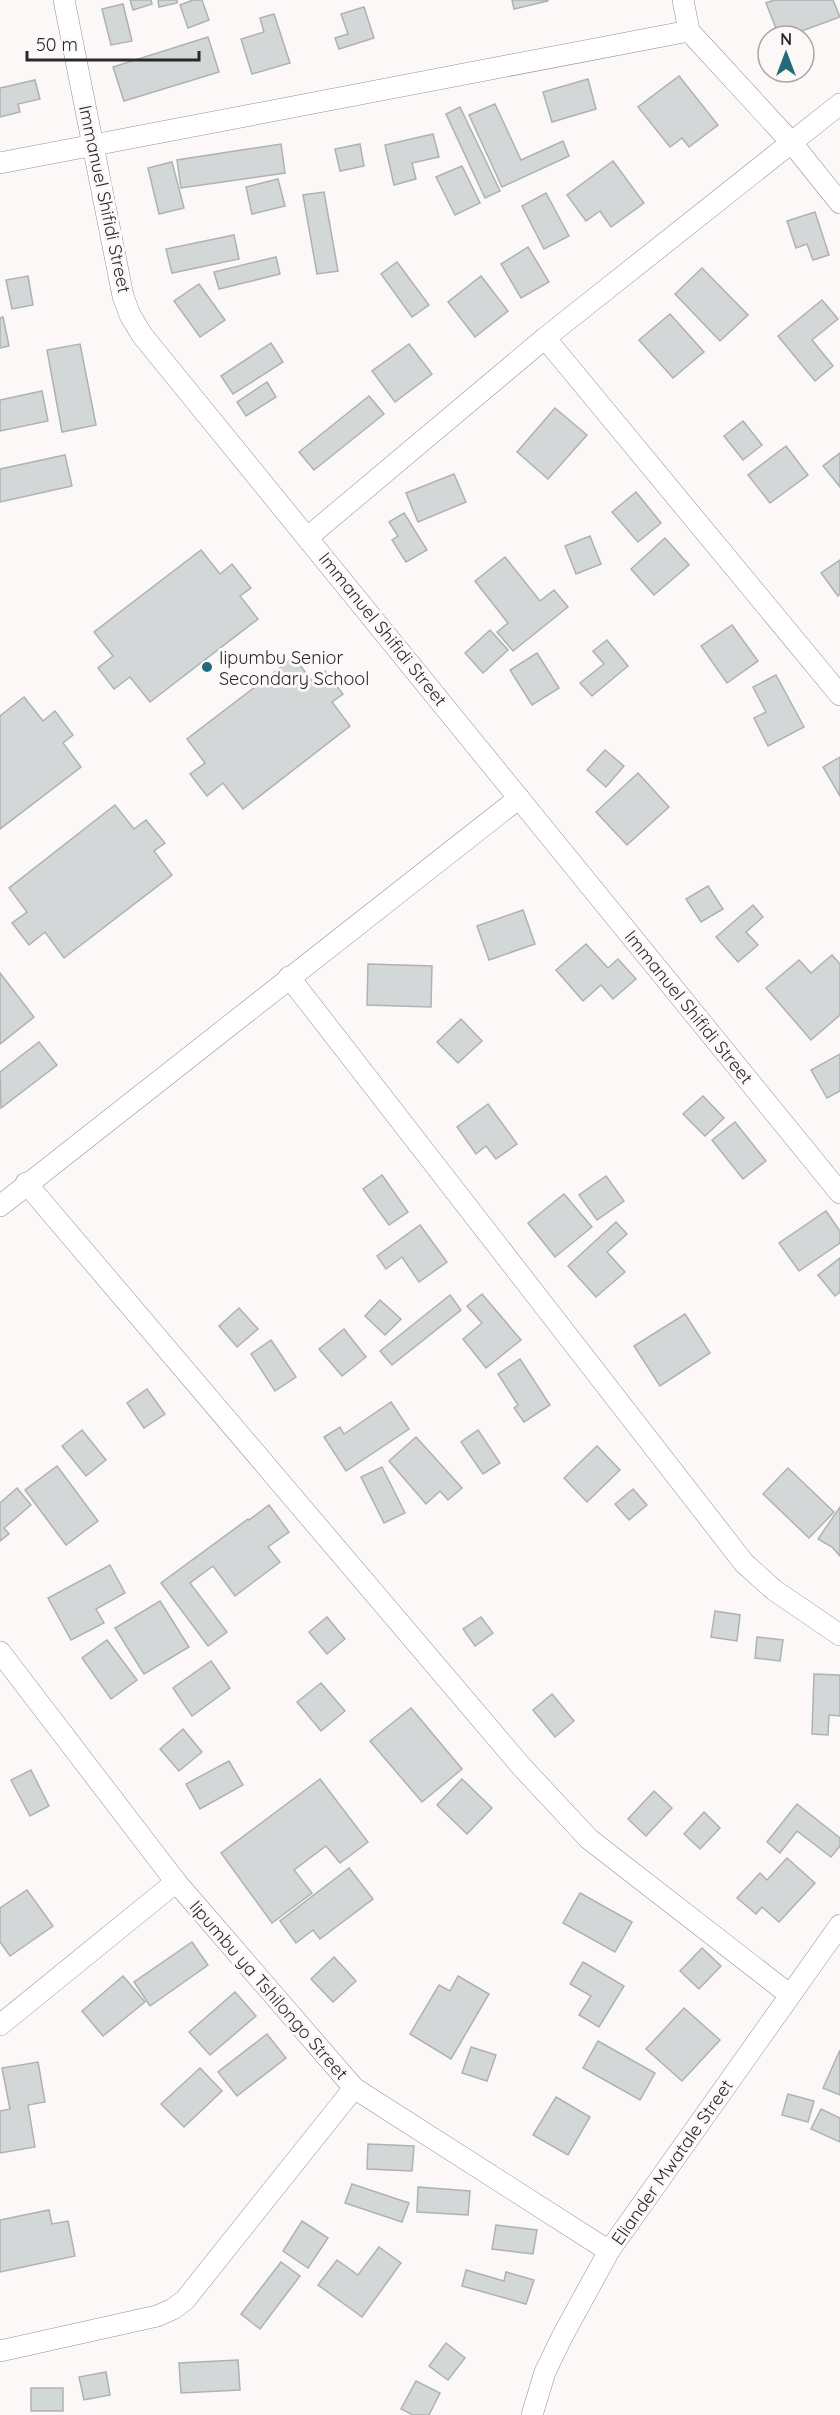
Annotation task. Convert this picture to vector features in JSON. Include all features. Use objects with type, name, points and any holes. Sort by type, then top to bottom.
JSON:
[{"type":"street","name":"Immanuel Shifidi Street","points":[[64,0],[123,296],[130,315],[142,334],[840,1193]]},
{"type":"street","points":[[683,0],[689,31],[791,142],[840,203]]},
{"type":"street","points":[[0,163],[689,31]]},
{"type":"street","points":[[308,537],[545,338],[840,104]]},
{"type":"street","points":[[545,338],[840,695]]},
{"type":"street","points":[[0,1206],[26,1183],[519,798]]},
{"type":"street","points":[[289,977],[744,1563],[774,1590],[840,1635]]},
{"type":"street","points":[[26,1183],[521,1766],[589,1839],[790,1995]]},
{"type":"street","name":"Iipumbu ya Tshilongo Street","points":[[0,1652],[176,1882],[354,2088],[609,2251]]},
{"type":"street","points":[[0,2025],[176,1882]]},
{"type":"street","name":"Eliander Mwatale Street","points":[[532,2415],[550,2363],[585,2292],[609,2251],[840,1925]]},
{"type":"street","points":[[0,2351],[157,2316],[173,2309],[185,2300],[354,2088]]},
{"type":"building","points":[[130,0],[151,0],[152,4],[133,10]]},
{"type":"building","points":[[158,0],[177,0],[177,3],[159,7]]},
{"type":"building","points":[[193,0],[202,0],[209,20],[188,28],[180,5]]},
{"type":"building","points":[[512,0],[548,0],[548,1],[514,9]]},
{"type":"building","points":[[774,0],[833,0],[840,17],[816,26],[774,24],[766,3]]},
{"type":"building","points":[[123,4],[132,41],[111,45],[102,9]]},
{"type":"building","points":[[364,7],[374,38],[339,49],[335,38],[348,34],[341,14]]},
{"type":"building","points":[[274,14],[290,63],[252,74],[241,39],[264,32],[260,18]]},
{"type":"building","points":[[208,37],[219,72],[124,101],[113,67]]},
{"type":"building","points":[[679,76],[718,125],[689,147],[682,138],[670,147],[638,107]]},
{"type":"building","points":[[588,79],[596,109],[552,122],[543,92]]},
{"type":"building","points":[[35,80],[40,99],[18,104],[20,112],[0,117],[0,88]]},
{"type":"building","points":[[495,104],[521,160],[563,141],[569,156],[502,187],[469,115]]},
{"type":"building","points":[[460,107],[500,191],[485,198],[446,114]]},
{"type":"building","points":[[433,134],[439,157],[412,163],[416,179],[394,185],[385,145]]},
{"type":"building","points":[[281,144],[285,173],[181,188],[177,160]]},
{"type":"building","points":[[360,144],[364,166],[340,171],[335,149]]},
{"type":"building","points":[[613,161],[644,203],[611,227],[600,211],[586,221],[567,195]]},
{"type":"building","points":[[172,162],[184,208],[159,214],[148,168]]},
{"type":"building","points":[[462,166],[480,203],[455,215],[436,177]]},
{"type":"building","points":[[278,179],[285,206],[252,214],[246,187]]},
{"type":"building","points":[[324,192],[338,271],[317,274],[303,195]]},
{"type":"building","points":[[546,193],[569,236],[544,249],[522,206]]},
{"type":"building","points":[[815,212],[829,255],[813,260],[807,244],[796,248],[787,221]]},
{"type":"building","points":[[234,235],[239,259],[172,273],[166,249]]},
{"type":"building","points":[[528,247],[549,282],[521,298],[501,264]]},
{"type":"building","points":[[276,257],[280,274],[219,289],[214,272]]},
{"type":"building","points":[[397,262],[429,305],[412,317],[381,274]]},
{"type":"building","points":[[702,268],[748,315],[720,341],[675,294]]},
{"type":"building","points":[[28,276],[33,305],[12,309],[6,280]]},
{"type":"building","points":[[481,276],[508,311],[475,337],[448,302]]},
{"type":"building","points":[[199,284],[225,320],[200,337],[174,301]]},
{"type":"building","points":[[822,300],[838,319],[812,340],[833,366],[815,381],[778,336]]},
{"type":"building","points":[[670,314],[704,352],[673,378],[639,340]]},
{"type":"building","points":[[3,317],[9,346],[0,348],[0,318]]},
{"type":"building","points":[[271,343],[283,362],[233,394],[221,376]]},
{"type":"building","points":[[80,344],[96,425],[62,432],[47,350]]},
{"type":"building","points":[[409,344],[432,374],[395,402],[372,371]]},
{"type":"building","points":[[267,382],[276,397],[246,416],[237,402]]},
{"type":"building","points":[[42,391],[48,421],[0,431],[0,400]]},
{"type":"building","points":[[369,396],[384,414],[314,470],[299,452]]},
{"type":"building","points":[[555,408],[587,435],[548,479],[517,452]]},
{"type":"building","points":[[743,421],[762,445],[743,460],[724,436]]},
{"type":"building","points":[[786,446],[808,475],[770,503],[748,475]]},
{"type":"building","points":[[840,453],[840,487],[823,466]]},
{"type":"building","points":[[65,455],[72,486],[0,502],[0,469]]},
{"type":"building","points":[[454,474],[466,502],[418,522],[406,493]]},
{"type":"building","points":[[636,492],[661,523],[638,542],[612,512]]},
{"type":"building","points":[[404,513],[427,550],[406,562],[392,540],[398,536],[389,522]]},
{"type":"building","points":[[590,536],[601,564],[576,574],[565,546]]},
{"type":"building","points":[[665,538],[689,565],[654,595],[631,569]]},
{"type":"building","points":[[201,550],[220,574],[232,564],[251,588],[240,596],[258,619],[150,702],[130,677],[114,689],[98,668],[113,656],[94,632]]},
{"type":"building","points":[[505,557],[540,601],[554,590],[568,607],[513,651],[497,632],[508,623],[475,581]]},
{"type":"building","points":[[840,560],[840,594],[838,596],[821,573]]},
{"type":"building","points":[[732,625],[758,661],[727,683],[701,646]]},
{"type":"building","points":[[490,630],[508,650],[483,673],[465,653]]},
{"type":"building","points":[[607,640],[628,666],[592,696],[580,683],[604,664],[593,651]]},
{"type":"building","points":[[537,653],[559,688],[532,705],[510,670]]},
{"type":"building","points":[[294,657],[312,681],[325,671],[343,694],[332,702],[350,726],[243,809],[223,783],[207,796],[190,774],[205,763],[187,739]]},
{"type":"building","points":[[776,675],[804,727],[768,746],[754,718],[766,712],[753,687]]},
{"type":"building","points":[[24,697],[43,721],[55,711],[73,735],[63,743],[81,767],[0,829],[0,716]]},
{"type":"building","points":[[605,750],[624,766],[606,787],[587,770]]},
{"type":"building","points":[[840,757],[840,796],[823,767]]},
{"type":"building","points":[[638,773],[669,807],[627,845],[596,812]]},
{"type":"building","points":[[115,805],[134,829],[146,820],[165,843],[154,851],[172,875],[64,958],[45,932],[29,945],[12,923],[27,912],[9,888]]},
{"type":"building","points":[[708,886],[723,909],[701,922],[686,899]]},
{"type":"building","points":[[753,905],[763,917],[746,932],[758,945],[738,962],[716,937]]},
{"type":"building","points":[[523,910],[535,944],[489,960],[477,926]]},
{"type":"building","points":[[586,944],[608,968],[618,959],[636,979],[613,999],[601,985],[583,1001],[556,970]]},
{"type":"building","points":[[832,955],[840,964],[840,1015],[811,1040],[766,988],[799,960],[811,973]]},
{"type":"building","points":[[368,964],[432,966],[431,1007],[367,1005]]},
{"type":"building","points":[[0,973],[34,1017],[0,1044]]},
{"type":"building","points":[[461,1019],[482,1041],[458,1063],[437,1042]]},
{"type":"building","points":[[39,1042],[57,1065],[1,1108],[0,1072]]},
{"type":"building","points":[[840,1054],[840,1091],[827,1098],[811,1070]]},
{"type":"building","points":[[703,1096],[724,1118],[705,1136],[683,1114]]},
{"type":"building","points":[[488,1104],[517,1144],[496,1159],[486,1146],[476,1154],[457,1127]]},
{"type":"building","points":[[735,1122],[766,1161],[743,1179],[712,1140]]},
{"type":"building","points":[[382,1175],[408,1212],[389,1225],[363,1189]]},
{"type":"building","points":[[606,1176],[624,1201],[597,1220],[579,1195]]},
{"type":"building","points":[[564,1194],[592,1227],[555,1257],[528,1223]]},
{"type":"building","points":[[826,1211],[840,1231],[840,1243],[799,1271],[779,1243]]},
{"type":"building","points":[[616,1222],[627,1234],[607,1252],[625,1272],[596,1297],[568,1266]]},
{"type":"building","points":[[420,1225],[447,1262],[419,1282],[402,1257],[386,1269],[377,1256]]},
{"type":"building","points":[[840,1258],[840,1292],[835,1296],[818,1275]]},
{"type":"building","points":[[482,1294],[521,1340],[486,1368],[463,1339],[482,1323],[467,1306]]},
{"type":"building","points":[[450,1295],[461,1310],[392,1365],[380,1351]]},
{"type":"building","points":[[380,1300],[401,1319],[385,1335],[365,1316]]},
{"type":"building","points":[[239,1308],[258,1329],[237,1347],[219,1326]]},
{"type":"building","points":[[685,1314],[710,1353],[660,1386],[634,1346]]},
{"type":"building","points":[[344,1329],[366,1357],[342,1376],[319,1349]]},
{"type":"building","points":[[271,1340],[296,1377],[275,1391],[251,1354]]},
{"type":"building","points":[[520,1359],[550,1405],[524,1422],[514,1408],[518,1405],[498,1374]]},
{"type":"building","points":[[147,1389],[165,1414],[144,1428],[127,1403]]},
{"type":"building","points":[[391,1402],[409,1429],[346,1471],[324,1437],[340,1427],[344,1434]]},
{"type":"building","points":[[82,1430],[106,1460],[86,1476],[62,1446]]},
{"type":"building","points":[[478,1430],[500,1463],[483,1474],[461,1442]]},
{"type":"building","points":[[416,1437],[462,1488],[448,1500],[440,1491],[426,1504],[389,1461]]},
{"type":"building","points":[[597,1446],[620,1470],[587,1502],[564,1478]]},
{"type":"building","points":[[57,1466],[98,1521],[66,1545],[25,1490]]},
{"type":"building","points":[[382,1467],[405,1513],[384,1523],[361,1477]]},
{"type":"building","points":[[788,1468],[834,1512],[809,1538],[763,1494]]},
{"type":"building","points":[[17,1488],[31,1505],[4,1528],[9,1534],[0,1541],[0,1503]]},
{"type":"building","points":[[633,1489],[647,1505],[629,1520],[615,1504]]},
{"type":"building","points":[[269,1505],[289,1532],[268,1547],[280,1562],[235,1596],[213,1566],[190,1583],[227,1632],[208,1646],[161,1583]]},
{"type":"building","points":[[840,1507],[840,1556],[832,1547],[818,1539]]},
{"type":"building","points":[[110,1565],[125,1593],[96,1609],[104,1623],[71,1640],[48,1598]]},
{"type":"building","points":[[160,1601],[189,1647],[144,1674],[115,1628]]},
{"type":"building","points":[[715,1611],[740,1615],[737,1641],[711,1637]]},
{"type":"building","points":[[327,1617],[345,1639],[327,1654],[309,1632]]},
{"type":"building","points":[[481,1617],[493,1633],[475,1646],[463,1629]]},
{"type":"building","points":[[757,1637],[783,1640],[780,1661],[755,1658]]},
{"type":"building","points":[[107,1640],[137,1680],[111,1699],[82,1658]]},
{"type":"building","points":[[211,1661],[230,1688],[192,1716],[173,1688]]},
{"type":"building","points":[[814,1674],[840,1675],[840,1716],[829,1715],[828,1735],[812,1734]]},
{"type":"building","points":[[321,1683],[345,1711],[321,1731],[297,1702]]},
{"type":"building","points":[[552,1694],[574,1721],[555,1737],[533,1710]]},
{"type":"building","points":[[411,1708],[462,1769],[422,1802],[370,1741]]},
{"type":"building","points":[[183,1729],[202,1752],[179,1771],[160,1749]]},
{"type":"building","points":[[229,1761],[243,1785],[200,1809],[186,1784]]},
{"type":"building","points":[[31,1770],[49,1806],[30,1816],[11,1780]]},
{"type":"building","points":[[320,1779],[368,1842],[340,1863],[326,1846],[294,1870],[312,1893],[272,1923],[221,1853]]},
{"type":"building","points":[[462,1779],[492,1808],[467,1834],[437,1805]]},
{"type":"building","points":[[654,1791],[672,1808],[646,1836],[628,1819]]},
{"type":"building","points":[[797,1804],[840,1838],[840,1846],[831,1857],[797,1831],[780,1853],[767,1842]]},
{"type":"building","points":[[704,1812],[720,1828],[700,1849],[684,1834]]},
{"type":"building","points":[[787,1858],[815,1883],[779,1922],[762,1907],[756,1914],[737,1898],[760,1873],[767,1880]]},
{"type":"building","points":[[349,1868],[373,1899],[320,1939],[313,1930],[296,1943],[280,1921]]},
{"type":"building","points":[[27,1890],[53,1926],[10,1956],[0,1942],[0,1908]]},
{"type":"building","points":[[580,1893],[632,1922],[615,1952],[563,1923]]},
{"type":"building","points":[[192,1942],[208,1965],[150,2006],[134,1982]]},
{"type":"building","points":[[702,1948],[721,1966],[699,1989],[680,1971]]},
{"type":"building","points":[[334,1957],[356,1981],[333,2002],[311,1979]]},
{"type":"building","points":[[583,1962],[624,1986],[599,2027],[579,2015],[591,1996],[570,1984]]},
{"type":"building","points":[[123,1976],[145,2002],[103,2036],[82,2011]]},
{"type":"building","points":[[458,1976],[489,1994],[451,2059],[410,2034],[439,1985],[450,1991]]},
{"type":"building","points":[[235,1992],[256,2016],[210,2055],[189,2032]]},
{"type":"building","points":[[684,2008],[720,2040],[682,2081],[646,2049]]},
{"type":"building","points":[[267,2034],[286,2058],[237,2096],[218,2072]]},
{"type":"building","points":[[598,2041],[655,2073],[640,2100],[583,2068]]},
{"type":"building","points":[[471,2047],[496,2055],[487,2081],[462,2073]]},
{"type":"building","points":[[840,2050],[840,2095],[823,2088]]},
{"type":"building","points":[[38,2062],[45,2102],[28,2105],[35,2147],[0,2153],[0,2111],[10,2109],[2,2068]]},
{"type":"building","points":[[200,2068],[222,2091],[184,2127],[161,2104]]},
{"type":"building","points":[[788,2094],[814,2101],[808,2122],[782,2115]]},
{"type":"building","points":[[556,2097],[590,2117],[568,2155],[533,2135]]},
{"type":"building","points":[[821,2109],[840,2118],[840,2142],[811,2129]]},
{"type":"building","points":[[368,2144],[414,2146],[412,2171],[367,2169]]},
{"type":"building","points":[[352,2184],[409,2203],[402,2222],[345,2203]]},
{"type":"building","points":[[418,2187],[470,2191],[468,2215],[417,2212]]},
{"type":"building","points":[[49,2210],[52,2224],[68,2221],[75,2256],[0,2272],[0,2220]]},
{"type":"building","points":[[302,2221],[328,2238],[308,2268],[283,2251]]},
{"type":"building","points":[[496,2225],[537,2230],[533,2254],[492,2249]]},
{"type":"building","points":[[379,2247],[401,2263],[362,2317],[318,2285],[337,2260],[358,2275]]},
{"type":"building","points":[[281,2262],[300,2276],[260,2329],[241,2314]]},
{"type":"building","points":[[466,2270],[504,2281],[506,2272],[534,2280],[526,2304],[462,2286]]},
{"type":"building","points":[[446,2343],[465,2358],[448,2380],[429,2366]]},
{"type":"building","points":[[238,2360],[240,2390],[181,2393],[179,2363]]},
{"type":"building","points":[[106,2372],[110,2395],[84,2400],[79,2377]]},
{"type":"building","points":[[416,2381],[440,2393],[429,2415],[413,2415],[401,2409]]},
{"type":"building","points":[[31,2388],[63,2388],[63,2411],[31,2411]]},
{"type":"place","name":"Iipumbu Senior Secondary School","points":[[207,667]]}]
